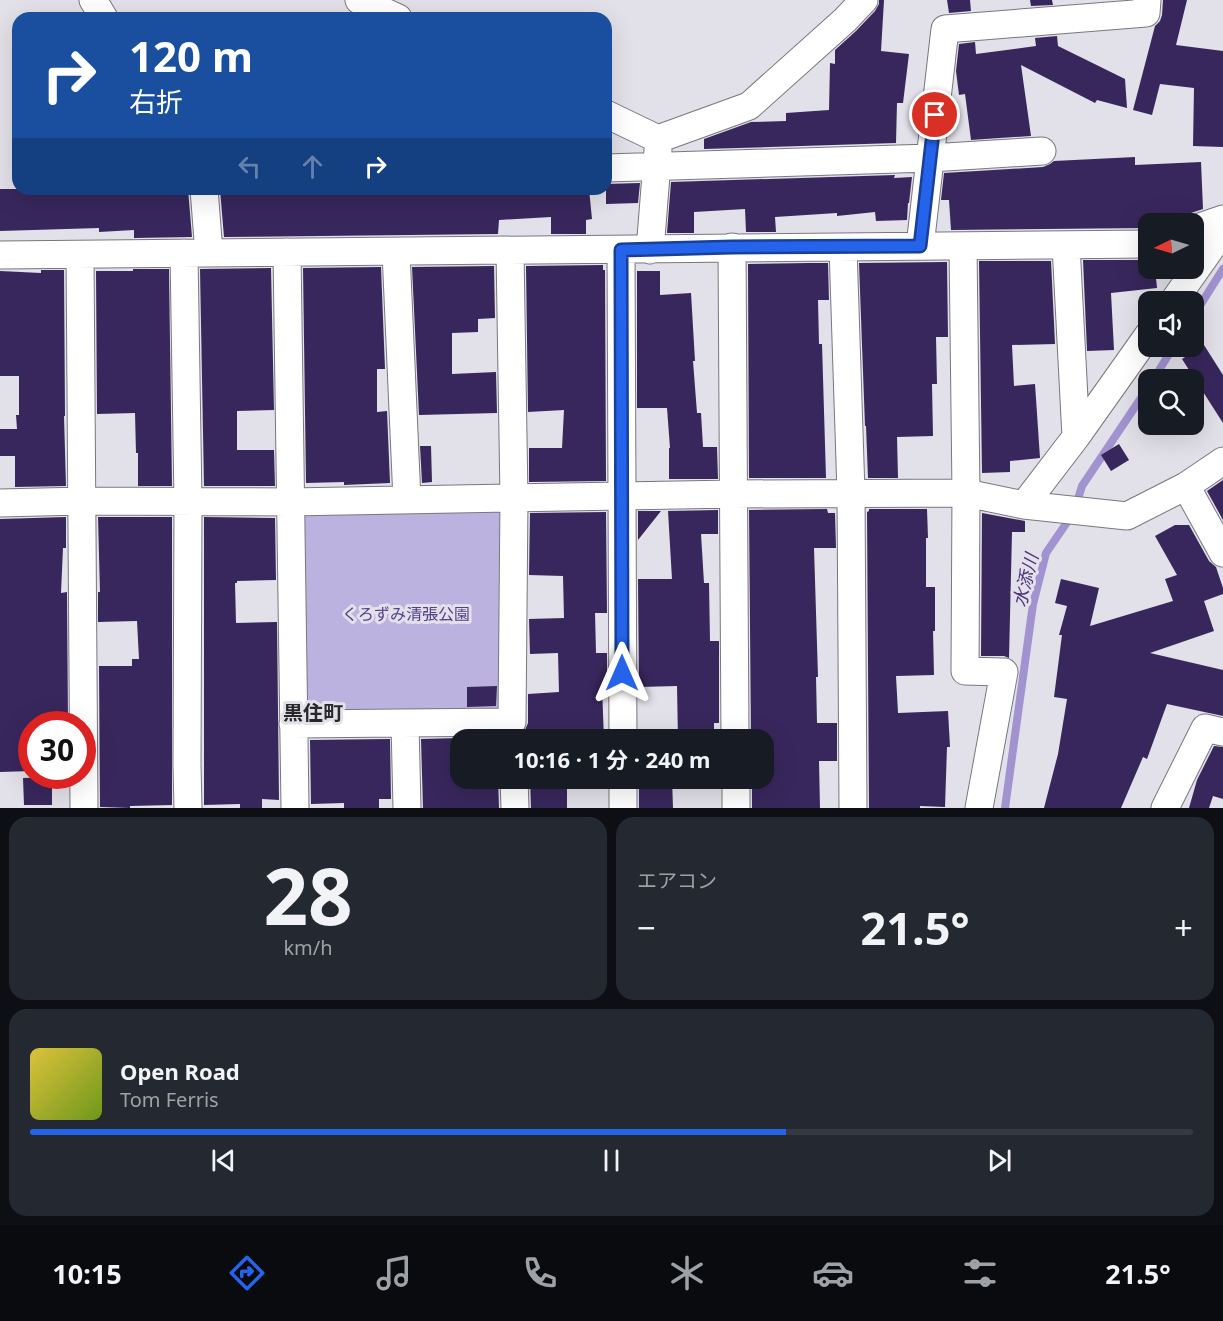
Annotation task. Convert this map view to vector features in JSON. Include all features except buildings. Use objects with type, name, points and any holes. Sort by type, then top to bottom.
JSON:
[{"type":"street","points":[[359,0],[385,12]]},
{"type":"street","points":[[612,117],[658,139],[749,106],[845,20],[864,0]]},
{"type":"street","points":[[920,246],[945,29],[1146,13],[1147,0]]},
{"type":"street","points":[[651,250],[658,139]]},
{"type":"street","points":[[612,168],[930,158],[1042,152]]},
{"type":"street","points":[[188,808],[188,501],[197,253],[203,195]]},
{"type":"street","points":[[1204,226],[1223,219]]},
{"type":"street","points":[[1181,291],[1223,231]]},
{"type":"street","points":[[0,255],[1138,244]]},
{"type":"street","points":[[1065,245],[1076,437]]},
{"type":"street","points":[[963,246],[966,493],[965,671],[1004,672],[979,808]]},
{"type":"street","points":[[732,247],[735,729]]},
{"type":"street","points":[[843,247],[850,493],[852,808]]},
{"type":"street","points":[[621,250],[623,729]]},
{"type":"street","points":[[510,251],[514,498],[512,729]]},
{"type":"street","points":[[287,252],[295,808]]},
{"type":"street","points":[[396,252],[407,500]]},
{"type":"street","points":[[80,255],[84,808]]},
{"type":"street","points":[[1024,506],[1138,350]]},
{"type":"street","points":[[0,503],[290,502],[734,494],[966,493],[1024,506],[1127,516],[1186,486],[1223,461]]},
{"type":"street","points":[[1186,486],[1223,553]]},
{"type":"street","points":[[293,724],[405,723],[485,729]]},
{"type":"street","points":[[405,723],[407,808]]},
{"type":"street","points":[[1165,808],[1205,728],[1223,732]]},
{"type":"street","points":[[514,789],[514,808]]},
{"type":"street","points":[[623,789],[623,808]]},
{"type":"street","points":[[736,789],[736,808]]},
{"type":"green space","name":"くろずみ清張公園","points":[[504,507],[504,714],[307,715],[303,515]]},
{"type":"waterway","name":"水添川","points":[[1204,299],[1223,269]]},
{"type":"waterway","name":"水添川","points":[[1160,369],[1167,357]]},
{"type":"waterway","name":"水添川","points":[[1005,808],[1033,604],[1046,553],[1074,512],[1082,486],[1138,402]]},
{"type":"district","name":"黒住町","points":[[313,712]]},
{"type":"route","points":[[622,673],[621,250],[920,246],[935,115]]}]
